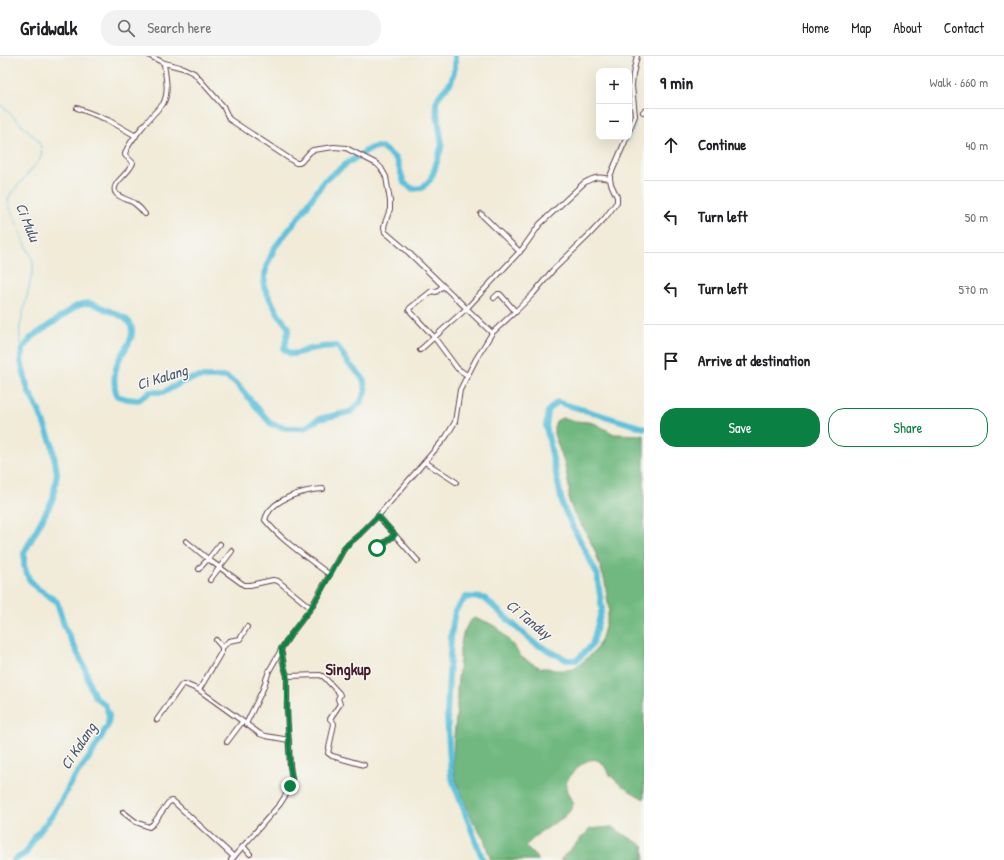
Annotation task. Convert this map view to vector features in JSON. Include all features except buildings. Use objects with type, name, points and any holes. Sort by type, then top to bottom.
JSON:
[{"type":"street","points":[[150,56],[164,63],[184,68],[194,73],[223,106],[229,119],[297,163],[301,162],[310,152],[315,150],[330,147],[341,147],[365,157],[377,164],[386,177],[390,202],[390,209],[384,227],[385,232],[405,249],[492,333]]},
{"type":"street","points":[[632,124],[635,116],[632,86],[637,56]]},
{"type":"street","points":[[145,214],[136,204],[119,197],[116,194],[115,186],[130,170],[133,164],[124,154],[166,98],[167,88],[164,63]]},
{"type":"street","points":[[76,108],[108,120],[136,136]]},
{"type":"street","points":[[227,742],[244,723],[263,689],[269,671],[281,649],[311,608],[345,547],[378,516],[446,437],[455,422],[460,390],[476,359],[492,333],[516,312],[552,271],[595,230],[615,205],[618,200],[610,179],[625,140]]},
{"type":"street","points":[[420,350],[467,308],[527,244],[540,224],[584,183],[597,177],[610,179]]},
{"type":"street","points":[[481,214],[520,252]]},
{"type":"street","points":[[444,286],[436,292],[432,291],[429,293],[410,309],[410,311],[434,338],[457,368],[468,375]]},
{"type":"street","points":[[494,298],[500,294],[516,312]]},
{"type":"street","points":[[425,462],[456,482]]},
{"type":"street","points":[[323,489],[292,495],[280,501],[266,516],[265,520],[280,536],[330,575]]},
{"type":"street","points":[[378,516],[418,561]]},
{"type":"street","points":[[377,548],[395,535]]},
{"type":"street","points":[[186,541],[241,583],[246,585],[278,580],[311,608]]},
{"type":"street","points":[[199,569],[220,544]]},
{"type":"street","points":[[210,580],[232,551]]},
{"type":"street","points":[[199,690],[222,651],[222,648],[229,641],[240,639],[247,627]]},
{"type":"street","points":[[216,640],[222,648]]},
{"type":"street","points":[[123,812],[136,822],[149,827],[153,824],[171,800],[232,859],[280,804],[289,790],[292,779],[287,709],[287,676],[281,649]]},
{"type":"street","points":[[287,676],[320,675],[324,677],[339,693],[340,695],[338,699],[340,704],[330,719],[334,723],[328,753],[332,756],[364,765]]},
{"type":"street","points":[[157,720],[182,685],[187,684],[199,690],[263,735],[289,740]]},
{"type":"street","points":[[243,846],[250,854]]},
{"type":"green space","points":[[562,418],[596,424],[614,434],[644,435],[644,799],[616,781],[610,775],[605,766],[598,760],[589,760],[577,768],[568,779],[566,789],[573,803],[571,810],[564,817],[540,832],[525,846],[539,860],[491,860],[484,839],[473,821],[465,803],[455,777],[453,763],[460,648],[463,634],[469,622],[474,618],[487,622],[498,628],[516,649],[519,655],[524,659],[541,668],[554,670],[574,669],[595,651],[602,638],[609,610],[605,582],[595,551],[586,532],[574,514],[569,501],[569,487],[565,465],[554,434],[556,421]]},
{"type":"green space","points":[[611,827],[644,846],[644,860],[560,860],[590,829]]},
{"type":"waterway","name":"Ci Kalang","points":[[14,860],[26,853],[35,837],[52,816],[71,782],[91,755],[108,725],[109,715],[105,705],[95,697],[85,668],[65,628],[57,602],[38,589],[29,579],[24,566],[24,553],[53,499],[57,473],[52,444],[39,411],[28,390],[21,361],[23,349],[31,338],[75,307],[88,303],[122,316],[132,327],[131,338],[118,362],[114,379],[117,396],[138,400],[150,392],[164,392],[186,380],[199,377],[226,377],[237,384],[271,424],[286,428],[304,428],[319,419],[350,412],[360,403],[366,391],[363,378],[349,364],[337,346],[313,348],[294,354],[291,354],[284,349],[289,328],[278,314],[264,287],[266,267],[275,247],[302,213],[324,181],[369,149],[376,147],[382,148],[397,160],[404,183],[413,189],[422,188],[430,180],[442,144],[436,102],[451,82],[455,68],[455,56]]},
{"type":"waterway","name":"Ci Mulu","points":[[0,104],[36,138],[40,143],[41,149],[39,161],[12,192],[8,199],[10,208],[33,261],[33,270],[20,326],[20,337],[23,349]]},
{"type":"waterway","points":[[628,142],[636,121]]},
{"type":"waterway","name":"Ci Tanduy","points":[[483,860],[451,776],[447,714],[451,636],[455,611],[466,597],[484,598],[534,643],[567,660],[577,660],[592,645],[602,609],[597,574],[563,507],[546,426],[548,411],[557,402],[644,428]]},
{"type":"district","name":"Singkup","points":[[348,669]]},
{"type":"route","points":[[290,786],[292,779],[287,709],[287,676],[281,649],[311,608],[345,547],[378,516],[395,535],[377,548]]}]
